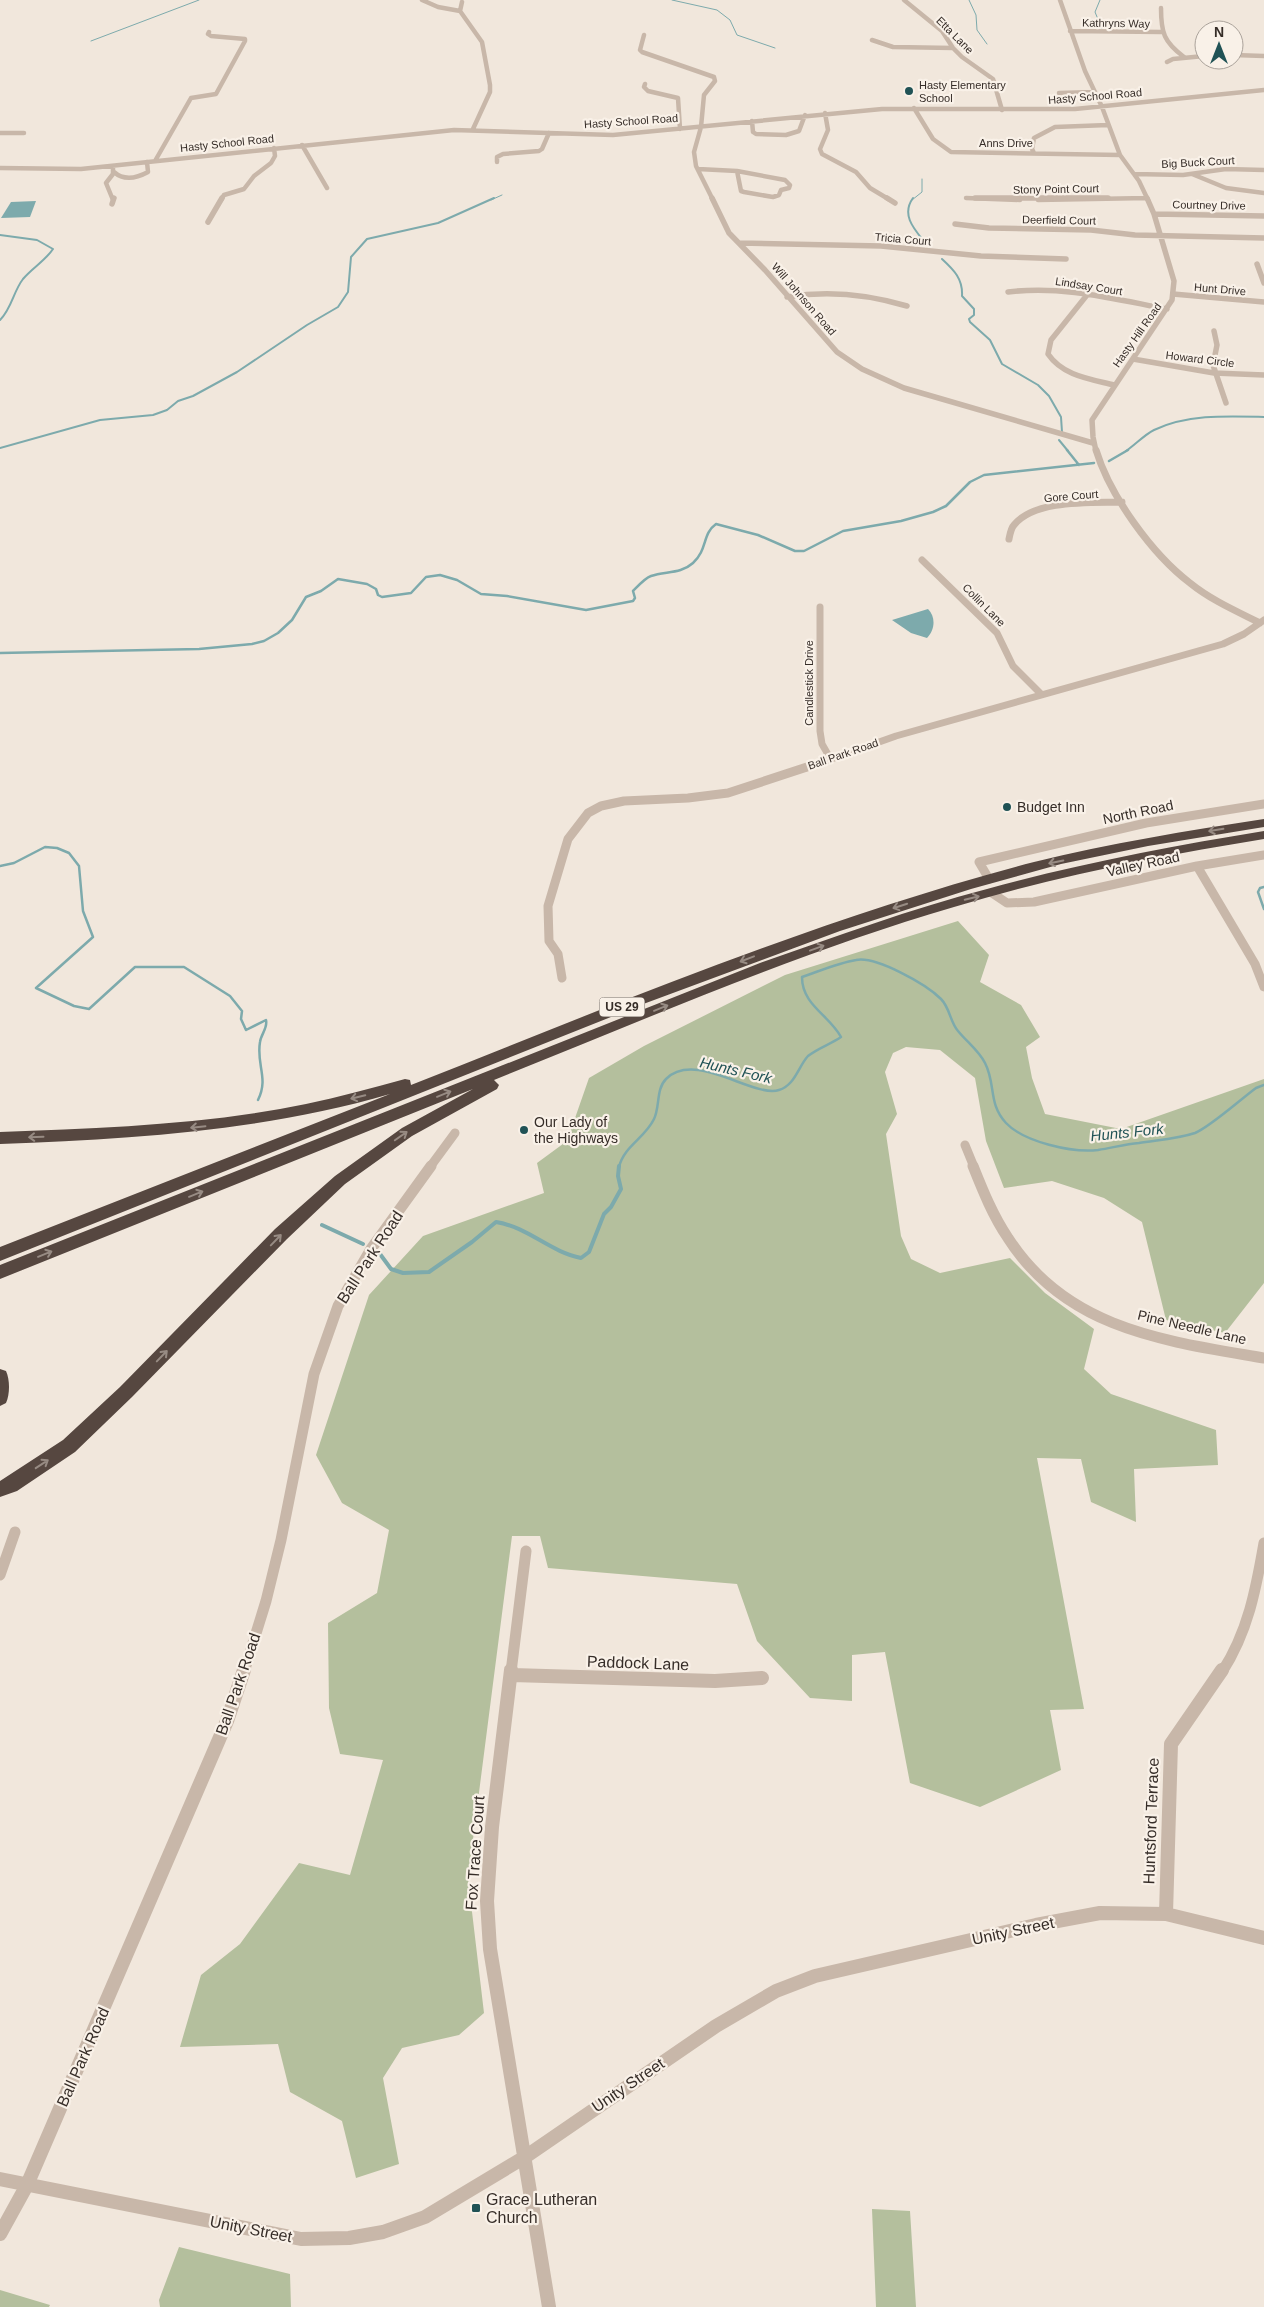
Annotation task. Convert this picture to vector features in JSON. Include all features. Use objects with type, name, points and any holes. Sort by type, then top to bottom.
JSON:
[{"type":"highway","name":"US 29","points":[[0,1272],[765,966],[864,931],[950,904],[1037,866],[1117,849],[1264,823]]},
{"type":"highway","name":"US 29","points":[[0,1254],[811,935],[938,894],[991,886],[1264,835]]},
{"type":"highway","points":[[0,1138],[199,1128],[279,1116],[384,1090],[538,1041]]},
{"type":"highway","points":[[0,1489],[10,1485],[69,1446],[126,1392],[281,1234],[340,1180],[407,1132],[470,1096],[572,1043]]},
{"type":"highway","points":[[0,1376],[2,1382],[0,1398]]},
{"type":"street","points":[[422,0],[438,7],[460,11],[482,42],[490,92],[473,129]]},
{"type":"street","name":"Etta Lane","points":[[904,0],[942,31],[954,48],[992,79],[1002,110]]},
{"type":"street","name":"Hasty Hill Road","points":[[1060,0],[1070,31],[1120,155],[1134,174],[1154,214],[1174,281],[1173,294],[1167,309],[1092,420],[1092,443],[1122,502],[1153,547],[1181,576],[1226,606],[1262,622]]},
{"type":"street","points":[[460,11],[462,2]]},
{"type":"street","points":[[1161,8],[1161,32],[1164,41],[1184,57]]},
{"type":"street","name":"Kathryns Way","points":[[1070,31],[1161,32]]},
{"type":"street","points":[[156,161],[191,98],[216,94],[245,41],[242,38],[211,36],[208,34],[209,32]]},
{"type":"street","name":"Will Johnson Road","points":[[644,35],[640,46],[642,52],[714,77],[715,80],[704,95],[700,127],[694,152],[698,169],[729,233],[804,318],[837,352],[862,369],[890,383],[1092,443]]},
{"type":"street","points":[[872,40],[893,47],[954,48]]},
{"type":"street","points":[[1244,55],[1264,56]]},
{"type":"street","points":[[1167,62],[1184,57],[1194,56]]},
{"type":"street","points":[[645,84],[644,87],[648,91],[678,98],[680,128]]},
{"type":"street","name":"Hasty School Road","points":[[0,168],[113,169],[156,161],[473,129],[606,135],[826,113],[914,108],[1060,110],[1264,90]]},
{"type":"street","points":[[1059,93],[1095,92]]},
{"type":"street","name":"Anns Drive","points":[[914,108],[926,131],[948,151],[1120,155]]},
{"type":"street","points":[[826,113],[828,130],[820,149],[822,154],[856,172],[870,188],[895,203]]},
{"type":"street","points":[[752,121],[753,132],[756,134],[786,135],[799,131],[805,115]]},
{"type":"street","points":[[1034,154],[1032,147],[1035,143],[1034,138],[1055,127],[1108,125]]},
{"type":"street","points":[[0,133],[24,133]]},
{"type":"street","points":[[497,162],[497,157],[504,154],[539,151],[550,133]]},
{"type":"street","points":[[302,145],[326,188]]},
{"type":"street","points":[[208,222],[224,195],[244,188],[254,176],[271,163],[275,156],[274,148]]},
{"type":"street","points":[[113,169],[116,175],[123,177],[144,175],[148,172],[147,162]]},
{"type":"street","points":[[112,204],[114,198],[106,183],[113,169]]},
{"type":"street","points":[[698,169],[737,171],[752,176],[785,180],[790,185],[789,188],[781,190],[778,196],[744,192],[741,191],[737,171]]},
{"type":"street","name":"Big Buck Court","points":[[1134,174],[1192,174],[1217,170],[1264,170]]},
{"type":"street","points":[[1192,174],[1222,188],[1264,193]]},
{"type":"street","name":"Stony Point Court","points":[[966,198],[1036,201],[1068,198],[1147,198]]},
{"type":"street","name":"Courtney Drive","points":[[1154,214],[1264,216]]},
{"type":"street","name":"Deerfield Court","points":[[955,224],[989,228],[1091,230],[1162,236],[1264,238]]},
{"type":"street","name":"Tricia Court","points":[[739,243],[881,246],[980,256],[1066,259]]},
{"type":"street","points":[[1256,264],[1264,283]]},
{"type":"street","name":"Lindsay Court","points":[[1008,292],[1032,290],[1087,295],[1167,309]]},
{"type":"street","points":[[787,297],[815,293],[843,293],[867,296],[906,306]]},
{"type":"street","name":"Hunt Drive","points":[[1173,294],[1264,302]]},
{"type":"street","points":[[1087,295],[1051,340],[1048,354],[1055,364],[1067,371],[1114,385]]},
{"type":"street","points":[[1214,331],[1217,345],[1213,360],[1214,373],[1226,403]]},
{"type":"street","name":"Howard Circle","points":[[1133,359],[1214,373],[1264,375]]},
{"type":"street","name":"Gore Court","points":[[1009,539],[1012,525],[1019,518],[1037,510],[1122,502]]},
{"type":"street","name":"Collin Lane","points":[[922,560],[997,633],[1013,666],[1041,694]]},
{"type":"street","name":"Candlestick Drive","points":[[820,607],[820,731],[822,744],[830,758]]},
{"type":"street","name":"Ball Park Road","points":[[562,978],[558,954],[549,941],[548,906],[568,839],[588,813],[600,806],[615,802],[688,798],[728,793],[758,785],[896,736],[1223,644],[1244,634],[1262,622]]},
{"type":"street","name":"North Road","points":[[991,886],[979,862],[1146,823],[1264,804]]},
{"type":"street","points":[[1197,866],[1264,856]]},
{"type":"street","name":"Valley Road","points":[[991,886],[1001,902],[1010,904],[1034,902],[1197,866],[1254,964],[1264,987]]},
{"type":"street","name":"Ball Park Road","points":[[0,2234],[27,2185],[227,1721],[266,1601],[292,1488],[314,1374],[332,1320],[348,1287],[371,1249],[455,1134]]},
{"type":"street","name":"Pine Needle Lane","points":[[965,1145],[1000,1223],[1016,1250],[1037,1272],[1086,1311],[1119,1326],[1158,1338],[1264,1358]]},
{"type":"street","points":[[0,1575],[15,1532]]},
{"type":"street","name":"Huntsford Terrace","points":[[1166,1914],[1171,1744],[1235,1650],[1249,1614],[1264,1543]]},
{"type":"street","name":"Fox Trace Court","points":[[526,1550],[492,1827],[487,1902],[490,1949],[548,2307]]},
{"type":"street","name":"Paddock Lane","points":[[512,1675],[715,1681],[762,1678]]},
{"type":"street","name":"Unity Street","points":[[0,2179],[301,2239],[349,2238],[383,2232],[425,2217],[525,2157],[716,2026],[776,1991],[815,1976],[1036,1925],[1091,1915],[1166,1914],[1264,1938]]},
{"type":"green space","points":[[958,921],[989,955],[980,982],[1021,1005],[1040,1037],[1026,1047],[1032,1078],[1045,1114],[1121,1129],[1264,1079],[1264,1283],[1225,1333],[1166,1320],[1142,1222],[1104,1198],[1052,1181],[1004,1188],[986,1141],[975,1078],[940,1050],[906,1047],[893,1053],[885,1072],[897,1114],[886,1134],[901,1236],[911,1259],[940,1273],[1010,1258],[1045,1293],[1094,1329],[1084,1369],[1111,1394],[1216,1430],[1218,1465],[1134,1469],[1136,1522],[1091,1502],[1081,1459],[1037,1458],[1084,1709],[1050,1710],[1061,1770],[980,1807],[910,1783],[885,1652],[852,1655],[852,1701],[810,1698],[757,1641],[737,1584],[548,1568],[540,1536],[512,1536],[468,1878],[484,2013],[459,2035],[402,2048],[383,2078],[399,2164],[356,2178],[342,2121],[290,2092],[278,2044],[180,2047],[201,1975],[240,1944],[299,1863],[350,1875],[383,1760],[340,1754],[329,1708],[328,1623],[377,1593],[389,1530],[342,1503],[316,1455],[369,1295],[423,1236],[544,1193],[537,1163],[567,1141],[589,1078],[644,1046],[785,975]]},
{"type":"green space","points":[[872,2209],[910,2211],[916,2307],[876,2307]]},
{"type":"green space","points":[[179,2247],[290,2274],[291,2307],[160,2307],[159,2300]]},
{"type":"green space","points":[[0,2290],[50,2305],[49,2307],[0,2307]]},
{"type":"water","points":[[36,201],[30,217],[1,218],[11,202]]},
{"type":"water","points":[[928,609],[931,612],[934,624],[927,638],[911,633],[892,620]]},
{"type":"waterway","points":[[91,41],[199,0]]},
{"type":"waterway","points":[[672,0],[717,10],[730,20],[737,35],[775,48]]},
{"type":"waterway","points":[[969,0],[976,15],[977,30],[987,44]]},
{"type":"waterway","points":[[1100,0],[1095,12],[1102,29]]},
{"type":"waterway","points":[[912,200],[922,192],[922,179]]},
{"type":"waterway","points":[[491,200],[502,195]]},
{"type":"waterway","points":[[0,448],[100,420],[153,415],[167,410],[178,401],[193,396],[237,372],[307,325],[338,307],[348,292],[351,257],[367,239],[438,223],[494,198]]},
{"type":"waterway","points":[[913,198],[909,205],[909,217],[914,229],[927,245]]},
{"type":"waterway","points":[[0,235],[37,240],[53,249],[23,279],[0,320]]},
{"type":"waterway","points":[[942,259],[957,275],[961,285],[962,296],[974,309],[974,315],[969,319],[970,322],[990,340],[1002,364],[1038,385],[1049,396],[1061,417],[1062,432]]},
{"type":"waterway","points":[[1126,451],[1154,430],[1180,421],[1208,417],[1264,417]]},
{"type":"waterway","points":[[1059,440],[1068,451]]},
{"type":"waterway","points":[[1067,450],[1079,465]]},
{"type":"waterway","points":[[1109,461],[1128,450]]},
{"type":"waterway","points":[[1079,465],[1094,463]]},
{"type":"waterway","points":[[0,653],[199,649],[252,644],[264,641],[278,633],[292,620],[306,597],[321,591],[338,579],[367,584],[376,589],[378,595],[382,597],[411,593],[426,577],[440,575],[457,580],[481,594],[507,596],[586,610],[633,601],[635,598],[633,591],[649,577],[688,567],[698,558],[709,532],[716,524],[758,535],[795,551],[804,551],[843,531],[901,521],[933,512],[946,506],[970,482],[984,475],[1079,465]]},
{"type":"waterway","name":"Hunts Fork","points":[[0,866],[14,863],[45,847],[57,848],[69,853],[79,866],[83,911],[93,937],[36,988],[74,1006],[89,1009],[135,967],[184,967],[230,996],[242,1011],[241,1019],[246,1030],[266,1020],[259,1050],[262,1085],[258,1100]]},
{"type":"waterway","name":"Hunts Fork","points":[[1264,887],[1260,888],[1258,892],[1264,909]]},
{"type":"waterway","name":"Hunts Fork","points":[[619,1167],[625,1153],[645,1132],[654,1119],[663,1083],[678,1071],[708,1072],[768,1091],[779,1090],[789,1084],[808,1056],[841,1037],[806,995],[802,977],[856,960],[876,962],[900,972],[924,986],[941,999],[955,1027],[980,1054],[985,1063],[994,1101],[1000,1116],[1014,1130],[1024,1136],[1049,1145],[1075,1150],[1098,1150],[1188,1135],[1209,1125],[1256,1088],[1264,1085]]},
{"type":"waterway","name":"Hunts Fork","points":[[380,1254],[391,1269],[403,1273],[429,1272],[472,1242],[496,1222],[518,1229],[559,1251],[581,1258],[589,1252],[604,1214],[611,1207],[621,1189],[618,1176],[619,1166]]},
{"type":"waterway","name":"Hunts Fork","points":[[322,1225],[363,1244]]},
{"type":"place","name":"Hasty Elementary School","points":[[909,91]]},
{"type":"place","name":"Budget Inn","points":[[1007,807]]},
{"type":"place","name":"Our Lady of the Highways","points":[[524,1130]]},
{"type":"place","name":"Grace Lutheran Church","points":[[476,2208]]}]
